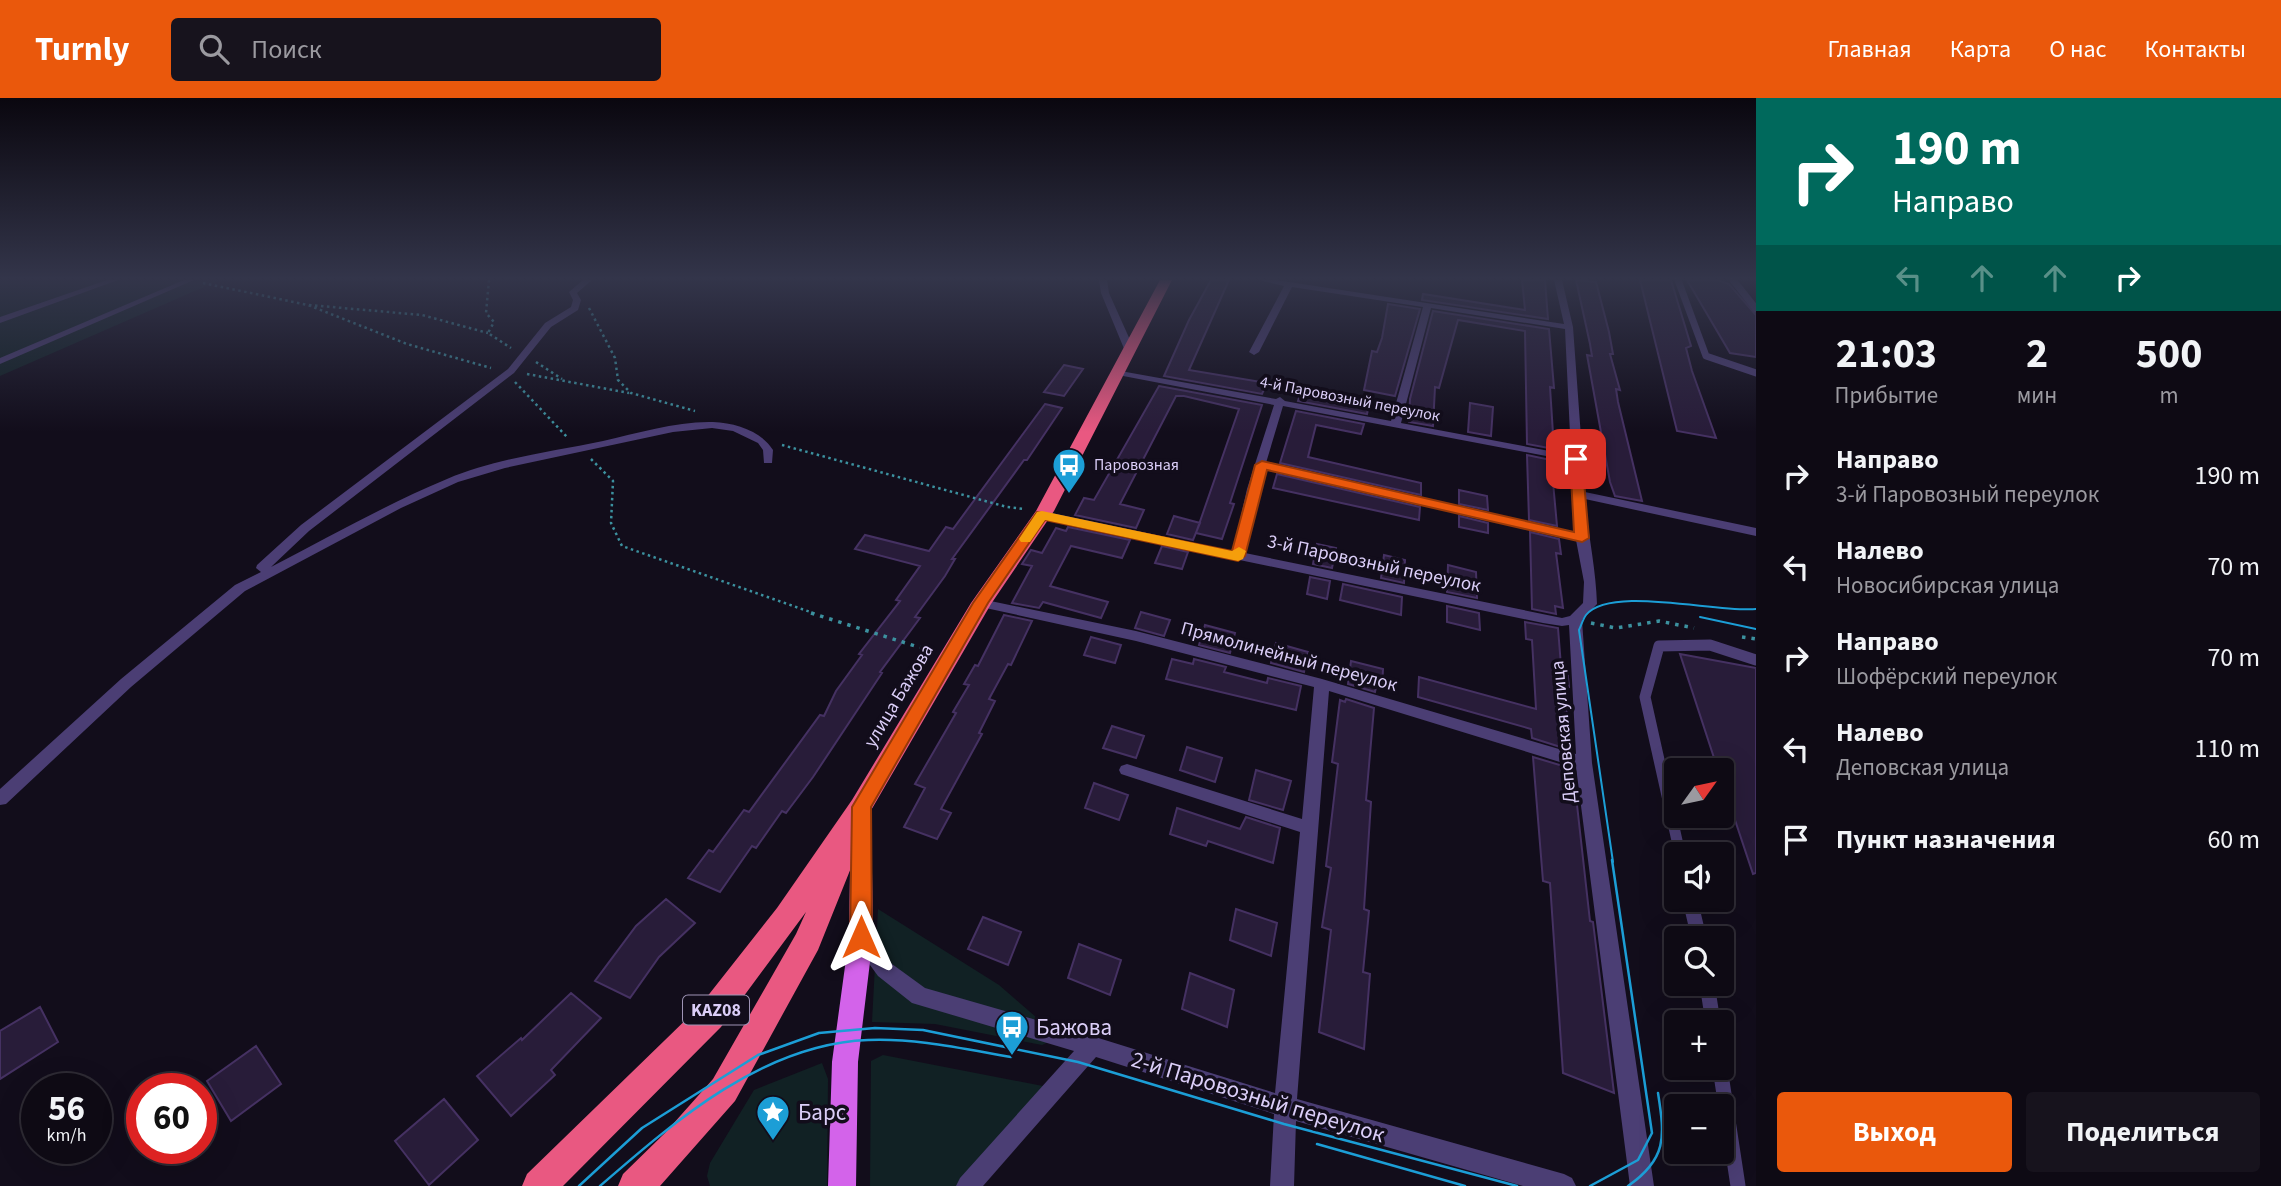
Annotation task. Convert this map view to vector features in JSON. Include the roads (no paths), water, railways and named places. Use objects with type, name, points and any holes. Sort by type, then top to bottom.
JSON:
[{"type":"highway","name":"улица Бажова","points":[[861,807],[952,657],[981,603],[1043,513],[1140,331]]},
{"type":"highway","name":"KAZ08","points":[[539,1186],[710,1017],[787,917],[861,807]]},
{"type":"highway","name":"KAZ08","points":[[635,1186],[677,1145],[724,1090],[808,941],[833,884],[861,807]]},
{"type":"main road","points":[[842,1186],[845,1062],[861,937],[861,807]]},
{"type":"street","points":[[0,361],[71,331]]},
{"type":"street","points":[[0,799],[126,683],[240,589],[305,528],[511,371],[544,331]]},
{"type":"street","points":[[1121,331],[1130,351]]},
{"type":"street","points":[[1254,352],[1265,331]]},
{"type":"street","points":[[1395,424],[1421,331]]},
{"type":"street","points":[[1569,331],[1582,538],[1590,582],[1590,604],[1575,620]]},
{"type":"street","name":"4-й Паровозный переулок","points":[[1118,372],[1280,400],[1576,459]]},
{"type":"street","points":[[1238,556],[1280,400]]},
{"type":"street","points":[[240,589],[276,567],[454,480],[577,448],[633,440],[673,429],[712,425],[735,428],[751,434],[768,450],[768,461]]},
{"type":"street","points":[[1262,465],[1582,538]]},
{"type":"street","points":[[1580,494],[1756,532]]},
{"type":"street","name":"3-й Паровозный переулок","points":[[1043,513],[1544,619],[1562,622],[1575,620]]},
{"type":"street","name":"Прямолинейный переулок","points":[[981,603],[1136,636],[1322,684],[1584,763]]},
{"type":"street","name":"Деповская улица","points":[[1575,620],[1584,763],[1642,1186]]},
{"type":"street","points":[[1282,1186],[1285,1107],[1322,684]]},
{"type":"street","points":[[1128,770],[1311,829]]},
{"type":"street","name":"2-й Паровозный переулок","points":[[861,937],[885,970],[919,996],[1092,1046],[1285,1107],[1564,1186]]},
{"type":"street","points":[[968,1186],[1092,1046]]},
{"type":"lane","points":[[1697,331],[1706,356],[1756,373]]},
{"type":"lane","points":[[1677,842],[1645,697],[1659,646],[1710,645],[1756,660]]},
{"type":"lane","points":[[1722,1080],[1738,1186]]},
{"type":"tram line","points":[[1613,862],[1579,630],[1586,615],[1599,606],[1640,601],[1756,609]]},
{"type":"tram line","points":[[1700,617],[1756,629]]},
{"type":"tram line","points":[[1590,1186],[1638,1160],[1652,1133],[1612,860]]},
{"type":"tram line","points":[[579,1186],[642,1128],[758,1055],[819,1033],[875,1028],[923,1030],[1078,1062],[1284,1124],[1517,1186]]},
{"type":"tram line","points":[[600,1186],[690,1112],[723,1090],[792,1055],[829,1045],[886,1040],[940,1045],[1011,1057]]},
{"type":"tram line","points":[[1628,1186],[1650,1166],[1660,1146],[1662,1122],[1658,1093]]},
{"type":"tram line","points":[[1317,1144],[1465,1186]]},
{"type":"place","name":"Паровозная","points":[[1069,495]]},
{"type":"place","name":"Бажова","points":[[1012,1057]]},
{"type":"place","name":"Барс","points":[[773,1142]]}]
